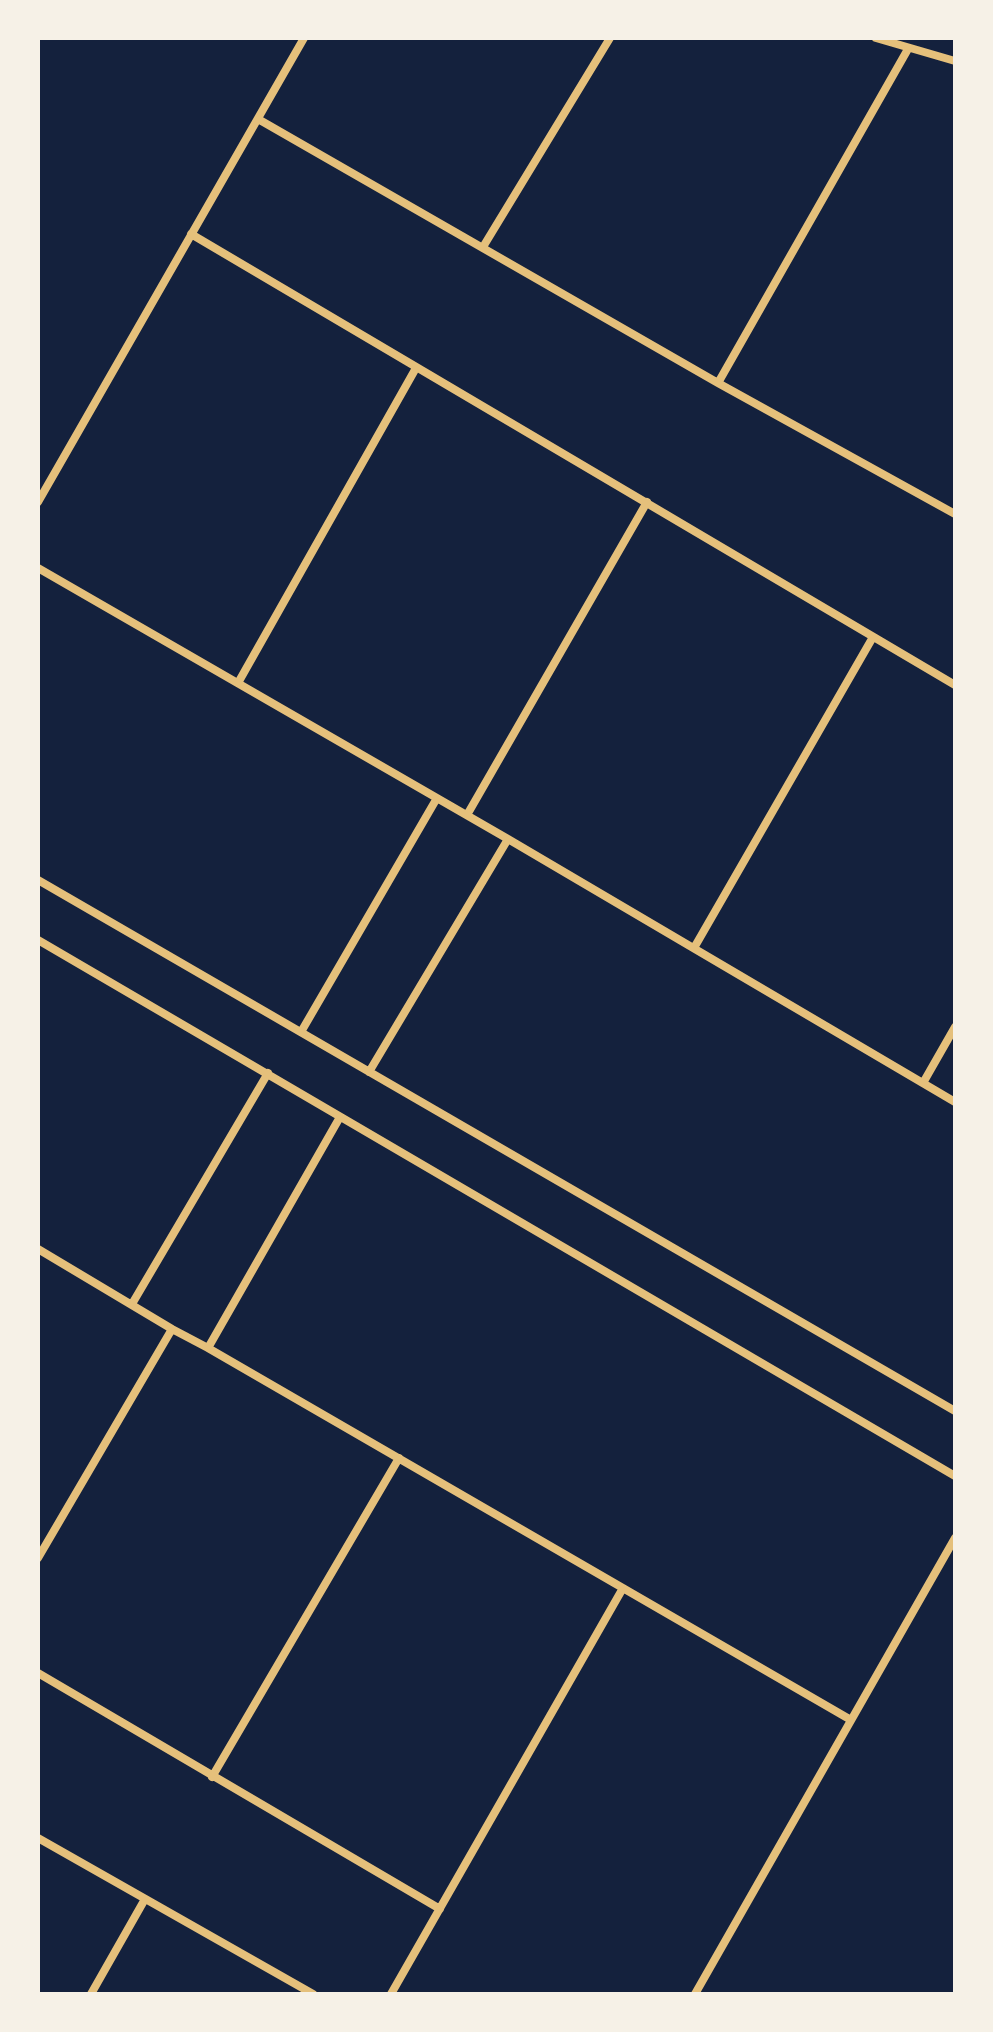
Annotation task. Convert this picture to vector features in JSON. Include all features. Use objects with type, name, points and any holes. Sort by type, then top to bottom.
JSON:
[{"type":"street","points":[[38,502],[304,38]]},
{"type":"street","points":[[483,247],[610,38]]},
{"type":"street","points":[[876,38],[955,61]]},
{"type":"street","points":[[718,383],[908,49]]},
{"type":"street","points":[[258,119],[718,383],[952,513],[955,500]]},
{"type":"street","points":[[191,234],[955,685]]},
{"type":"street","points":[[238,683],[416,368]]},
{"type":"street","points":[[467,815],[647,502]]},
{"type":"street","points":[[38,568],[467,815],[955,1102]]},
{"type":"street","points":[[694,948],[873,637]]},
{"type":"street","points":[[301,1032],[437,798]]},
{"type":"street","points":[[369,1072],[508,839]]},
{"type":"street","points":[[38,880],[955,1411]]},
{"type":"street","points":[[38,940],[955,1476]]},
{"type":"street","points":[[923,1083],[955,1027]]},
{"type":"street","points":[[132,1304],[268,1073]]},
{"type":"street","points":[[208,1348],[340,1117]]},
{"type":"street","points":[[38,1249],[851,1720]]},
{"type":"street","points":[[38,1558],[172,1329]]},
{"type":"street","points":[[212,1777],[399,1458]]},
{"type":"street","points":[[695,1994],[955,1538]]},
{"type":"street","points":[[391,1994],[623,1588]]},
{"type":"street","points":[[38,1673],[440,1909]]},
{"type":"street","points":[[38,1838],[313,1994]]},
{"type":"street","points":[[91,1994],[145,1899]]}]
